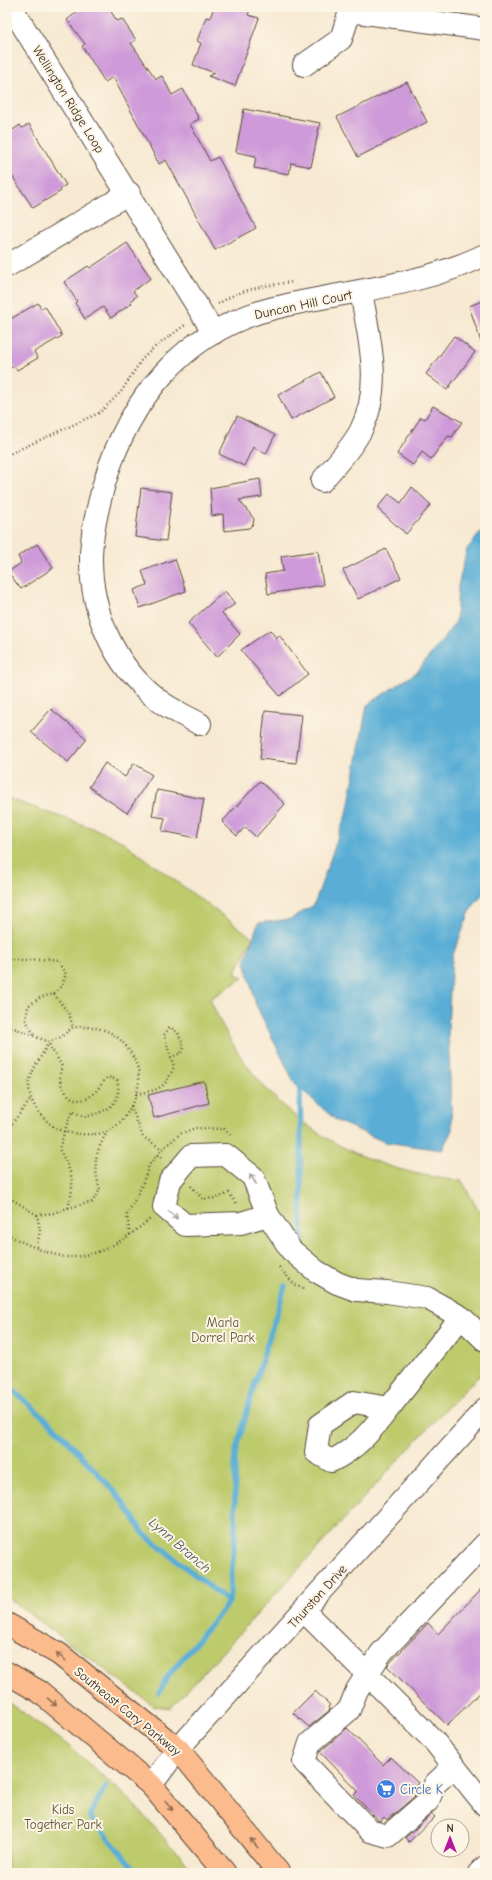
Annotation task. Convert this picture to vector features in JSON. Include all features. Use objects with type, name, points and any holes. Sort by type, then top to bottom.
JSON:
[{"type":"main road","name":"Southeast Cary Parkway","points":[[7,1624],[59,1654],[178,1749],[279,1873]]},
{"type":"main road","points":[[7,1673],[40,1692],[151,1785],[225,1873]]},
{"type":"street","name":"Wellington Ridge Loop","points":[[11,9],[129,193],[214,333]]},
{"type":"street","points":[[304,65],[341,39],[351,9],[485,29]]},
{"type":"street","points":[[7,266],[129,193]]},
{"type":"street","name":"Duncan Hill Court","points":[[200,724],[157,700],[128,671],[108,640],[97,608],[91,570],[94,526],[104,486],[117,445],[126,425],[148,390],[164,372],[214,333],[238,320],[274,308],[427,278],[456,268],[485,255]]},
{"type":"street","points":[[322,481],[361,430],[373,397],[373,363],[361,292]]},
{"type":"street","points":[[268,1215],[241,1223],[185,1225],[164,1207],[170,1182],[191,1156],[226,1155],[254,1177],[268,1215],[291,1250],[316,1271],[337,1283],[356,1290],[387,1292],[427,1298],[460,1317],[485,1340]]},
{"type":"street","points":[[389,1408],[460,1317]]},
{"type":"street","name":"Thurston Drive","points":[[151,1785],[178,1749],[485,1409]]},
{"type":"street","points":[[453,1767],[435,1784],[428,1800],[388,1836],[370,1831],[304,1762],[310,1743],[349,1710],[357,1690],[381,1653],[485,1544]]},
{"type":"street","points":[[304,1610],[434,1741],[453,1767],[485,1805]]},
{"type":"street","points":[[479,1873],[485,1867]]},
{"type":"path","points":[[7,455],[99,413],[121,392],[142,359],[164,340],[192,321]]},
{"type":"path","points":[[7,960],[32,959],[58,962],[66,974],[62,985],[54,994],[41,997],[28,1006],[26,1020],[35,1036]]},
{"type":"path","points":[[54,994],[69,1014],[73,1027]]},
{"type":"path","points":[[7,1027],[14,1028],[49,1042],[53,1054],[59,1060],[62,1067],[59,1074],[60,1083],[65,1092],[72,1098],[84,1099],[95,1092],[101,1083],[108,1077],[117,1080],[120,1092],[115,1103],[100,1114],[84,1117],[73,1111],[69,1118],[59,1149],[71,1174],[73,1191],[68,1208]]},
{"type":"path","points":[[7,1194],[13,1200],[37,1215],[53,1214],[68,1208],[92,1202],[100,1190],[94,1169],[97,1150],[107,1132],[124,1118],[136,1094],[140,1076],[133,1056],[122,1041],[101,1028],[73,1027],[61,1037],[49,1042],[29,1081],[31,1099],[41,1115],[56,1128],[77,1134],[107,1132]]},
{"type":"path","points":[[136,1094],[154,1090],[166,1084],[174,1067],[164,1034],[170,1027],[178,1033],[184,1047],[181,1053],[171,1057]]},
{"type":"path","points":[[7,1130],[31,1099]]},
{"type":"path","points":[[130,1235],[127,1215],[142,1185],[149,1165],[162,1149]]},
{"type":"path","points":[[157,1155],[178,1172],[203,1199],[218,1198],[229,1192],[243,1216],[241,1223]]},
{"type":"path","points":[[7,1234],[36,1247],[70,1257],[103,1251],[130,1235],[164,1207]]},
{"type":"path","points":[[36,1247],[40,1230],[37,1215]]},
{"type":"green space","name":"Marla Dorrel Park","points":[[7,798],[98,830],[123,842],[253,938],[235,973],[243,978],[210,999],[229,1038],[252,1072],[279,1102],[309,1127],[343,1147],[380,1163],[419,1174],[462,1181],[485,1222],[485,1370],[439,1416],[171,1708],[154,1706],[7,1597]]},
{"type":"green space","name":"Kids Together Park","points":[[7,1701],[65,1743],[125,1795],[196,1873],[7,1873]]},
{"type":"water","points":[[485,527],[485,891],[471,909],[452,957],[448,1028],[452,1130],[442,1150],[385,1142],[337,1121],[295,1084],[256,1005],[245,961],[258,923],[291,919],[314,905],[348,809],[367,705],[417,672],[456,622],[458,586],[467,549]]},
{"type":"building","points":[[83,7],[108,7],[117,21],[122,19],[136,40],[131,43],[156,79],[162,76],[172,95],[183,89],[199,119],[190,124],[210,161],[218,157],[256,228],[215,250],[166,160],[159,164],[113,77],[105,82],[82,46],[85,44],[67,20]]},
{"type":"building","points":[[214,7],[251,7],[248,15],[259,18],[235,86],[208,76],[215,73],[193,65],[201,43],[197,41],[206,17],[210,18]]},
{"type":"building","points":[[407,82],[427,122],[358,157],[337,117]]},
{"type":"building","points":[[244,109],[320,123],[311,167],[291,163],[289,174],[254,168],[256,156],[236,152]]},
{"type":"building","points":[[29,124],[66,185],[60,189],[61,191],[33,208],[7,168],[7,134],[20,125],[22,128]]},
{"type":"building","points":[[127,243],[151,278],[133,291],[137,296],[130,301],[132,303],[111,318],[103,307],[85,319],[75,303],[77,301],[64,282],[88,266],[90,268]]},
{"type":"building","points":[[485,300],[485,345],[482,345],[469,306]]},
{"type":"building","points":[[38,303],[41,309],[45,306],[62,336],[34,352],[38,358],[17,370],[14,366],[7,370],[7,321]]},
{"type":"building","points":[[454,336],[475,352],[447,390],[426,374]]},
{"type":"building","points":[[321,372],[334,397],[291,420],[278,395]]},
{"type":"building","points":[[433,406],[462,422],[452,437],[448,436],[431,459],[422,452],[413,465],[397,454],[421,417],[425,419]]},
{"type":"building","points":[[237,416],[275,435],[266,454],[253,447],[244,466],[219,454]]},
{"type":"building","points":[[260,479],[262,497],[239,500],[254,519],[253,524],[249,528],[224,531],[223,514],[212,516],[210,488]]},
{"type":"building","points":[[412,487],[431,505],[406,534],[377,508],[389,494],[401,503]]},
{"type":"building","points":[[141,488],[172,492],[166,541],[135,537]]},
{"type":"building","points":[[37,544],[53,568],[21,589],[8,572],[21,563],[18,556]]},
{"type":"building","points":[[386,549],[401,578],[358,599],[343,570]]},
{"type":"building","points":[[318,551],[323,585],[268,594],[265,574],[283,571],[281,556]]},
{"type":"building","points":[[175,559],[186,591],[140,608],[134,590],[147,585],[142,571]]},
{"type":"building","points":[[225,591],[235,604],[222,613],[240,634],[217,657],[188,623]]},
{"type":"building","points":[[270,630],[276,638],[279,635],[308,674],[280,696],[241,650]]},
{"type":"building","points":[[51,709],[87,739],[68,762],[31,732]]},
{"type":"building","points":[[265,711],[302,715],[296,763],[260,759]]},
{"type":"building","points":[[105,763],[125,777],[134,763],[152,775],[127,813],[89,787]]},
{"type":"building","points":[[260,781],[285,804],[256,837],[245,827],[237,836],[222,822]]},
{"type":"building","points":[[157,790],[204,799],[197,838],[162,831],[165,818],[152,816]]},
{"type":"building","points":[[204,1081],[209,1103],[154,1118],[148,1095]]},
{"type":"building","points":[[485,1585],[485,1688],[447,1725],[387,1666],[428,1623],[438,1634]]},
{"type":"building","points":[[315,1691],[330,1705],[328,1707],[330,1710],[309,1727],[293,1713]]},
{"type":"building","points":[[347,1728],[383,1765],[391,1757],[418,1783],[410,1791],[415,1796],[387,1820],[384,1817],[381,1821],[378,1820],[354,1795],[358,1791],[320,1752]]},
{"type":"building","points":[[432,1814],[435,1817],[430,1818],[430,1822],[409,1842],[405,1838]]},
{"type":"waterway","points":[[300,1081],[302,1240]]},
{"type":"waterway","points":[[229,1602],[235,1536],[235,1455],[252,1393],[285,1286]]},
{"type":"waterway","name":"Lynn Branch","points":[[7,1385],[55,1427],[121,1499],[144,1534],[229,1602]]},
{"type":"waterway","name":"Lynn Branch","points":[[159,1693],[168,1676],[229,1602]]},
{"type":"waterway","name":"Lynn Branch","points":[[106,1786],[89,1816],[138,1873]]},
{"type":"place","name":"Circle K","points":[[386,1789]]}]
